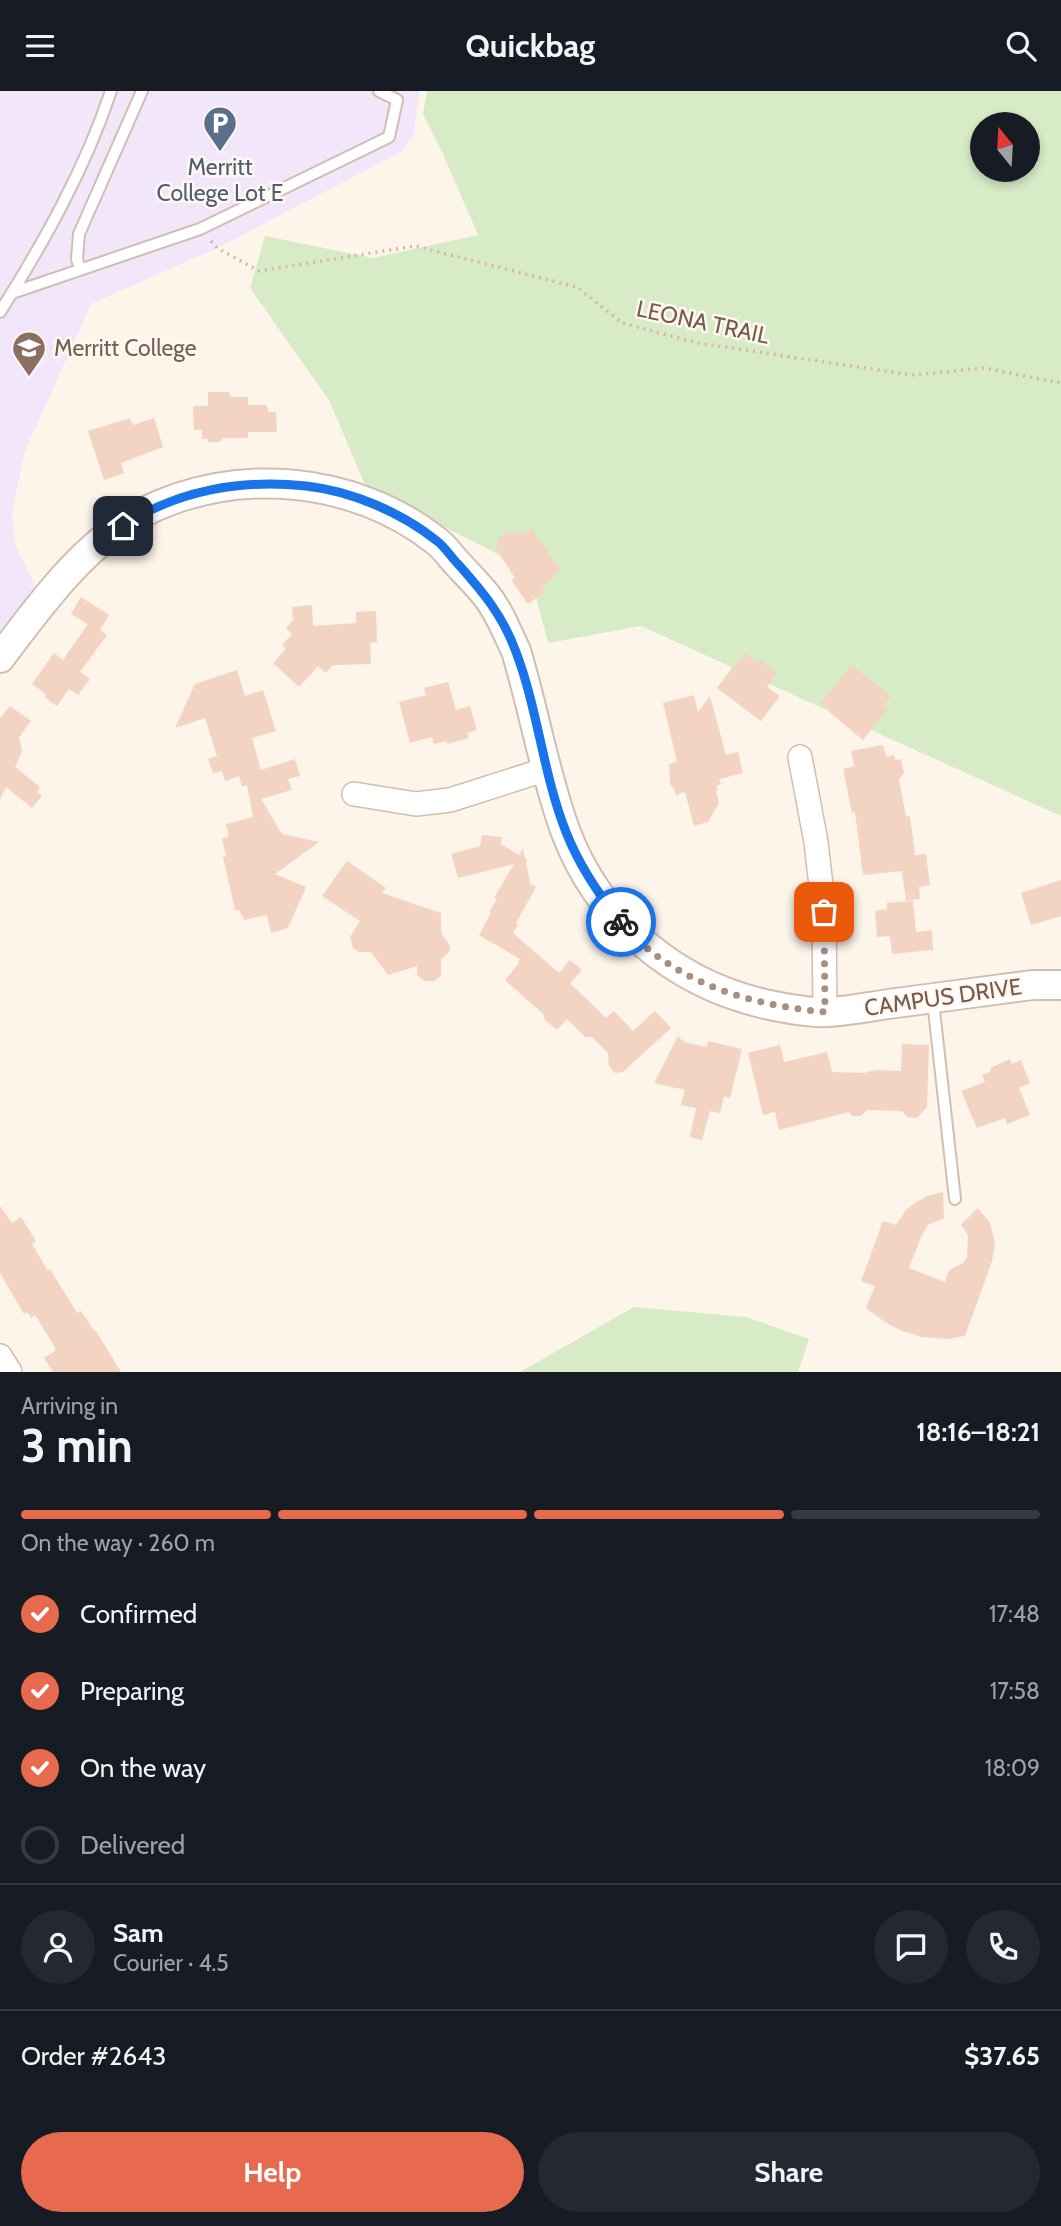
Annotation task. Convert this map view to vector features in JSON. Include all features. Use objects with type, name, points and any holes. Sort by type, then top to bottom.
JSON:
[{"type":"street","name":"CAMPUS DRIVE","points":[[0,658],[67,573],[102,540],[144,512],[182,496],[226,486],[278,483],[322,488],[363,500],[402,518],[437,541],[486,596],[516,651],[565,830],[582,867],[602,899],[627,929],[658,955],[695,980],[743,999],[783,1008],[825,1012],[1033,985],[1061,985]]},
{"type":"street","points":[[800,757],[816,842],[824,912],[825,1012]]},
{"type":"street","points":[[354,794],[416,804],[450,800],[547,769]]},
{"type":"street","points":[[0,1356],[10,1372]]},
{"type":"lane","points":[[0,311],[65,200],[101,121],[111,91]]},
{"type":"lane","points":[[80,269],[77,259],[79,234],[142,91]]},
{"type":"lane","points":[[12,293],[200,229],[389,137],[397,100],[379,91]]},
{"type":"lane","points":[[932,998],[955,1199]]},
{"type":"path","name":"LEONA TRAIL","points":[[200,229],[217,248],[259,271],[415,246],[577,287],[622,323],[698,342],[912,376],[984,368],[1061,383]]},
{"type":"shaded area","name":"Merritt College","points":[[0,91],[419,91],[414,134],[401,152],[217,248],[91,304],[25,451],[12,511],[15,545],[36,587],[0,631]]},
{"type":"green space","points":[[427,91],[1061,91],[1061,816],[641,626],[548,643],[529,570],[366,487],[329,400],[250,288],[265,236],[373,258],[478,235],[423,114]]},
{"type":"green space","points":[[634,1307],[746,1317],[809,1339],[798,1372],[520,1372]]},
{"type":"building","points":[[208,392],[229,392],[230,397],[248,397],[248,405],[267,405],[268,412],[276,412],[277,432],[248,432],[248,438],[222,438],[220,442],[202,439],[202,430],[194,430],[193,406],[208,406]]},
{"type":"building","points":[[130,418],[133,425],[154,418],[163,447],[121,463],[124,473],[104,480],[88,431]]},
{"type":"building","points":[[532,528],[560,570],[554,578],[541,586],[545,592],[528,604],[511,580],[515,578],[496,549],[500,536],[507,533],[523,534]]},
{"type":"building","points":[[81,597],[109,615],[100,630],[107,635],[80,672],[90,679],[78,695],[69,689],[57,706],[32,684],[54,653],[63,660],[88,624],[71,614]]},
{"type":"building","points":[[312,605],[313,626],[356,623],[356,612],[376,611],[377,642],[370,643],[371,664],[333,665],[326,673],[318,666],[299,687],[273,663],[286,649],[282,645],[292,634],[286,628],[293,620],[292,607]]},
{"type":"building","points":[[746,653],[777,673],[767,687],[780,696],[761,721],[717,688]]},
{"type":"building","points":[[851,665],[891,696],[883,706],[887,710],[863,740],[821,703]]},
{"type":"building","points":[[237,670],[245,696],[263,690],[276,731],[252,738],[261,770],[295,759],[300,776],[288,779],[292,790],[261,799],[282,834],[319,842],[275,874],[306,887],[288,928],[271,933],[267,915],[244,920],[239,910],[235,910],[223,857],[226,856],[222,838],[229,837],[226,824],[253,817],[247,785],[242,787],[239,776],[225,781],[222,771],[213,773],[208,759],[217,756],[205,718],[175,728],[195,684]]},
{"type":"building","points":[[448,682],[456,710],[470,706],[477,730],[467,733],[469,738],[447,744],[446,741],[434,744],[432,737],[410,743],[399,702],[426,695],[424,688]]},
{"type":"building","points":[[694,695],[698,712],[710,696],[726,755],[738,752],[743,773],[719,779],[721,784],[716,786],[716,791],[719,803],[708,822],[694,826],[685,792],[676,795],[670,784],[669,764],[677,762],[663,703]]},
{"type":"building","points":[[10,706],[31,721],[19,737],[22,751],[15,767],[40,787],[37,792],[42,796],[32,808],[6,787],[0,800],[0,718]]},
{"type":"building","points":[[883,745],[886,757],[894,755],[895,760],[901,759],[904,773],[899,779],[906,817],[910,816],[915,855],[926,854],[930,885],[919,887],[920,899],[906,901],[902,871],[863,875],[855,812],[852,813],[843,769],[854,766],[851,751]]},
{"type":"building","points":[[482,835],[502,837],[501,844],[519,855],[523,848],[525,859],[528,860],[530,884],[536,887],[513,933],[559,973],[570,960],[582,970],[570,983],[606,1018],[614,1011],[633,1031],[655,1011],[671,1028],[623,1072],[615,1073],[609,1066],[608,1053],[592,1037],[585,1037],[567,1019],[557,1030],[505,980],[520,959],[479,935],[497,899],[494,898],[514,864],[458,878],[451,854],[480,846]]},
{"type":"building","points":[[347,861],[386,888],[382,893],[441,913],[441,933],[450,948],[441,959],[441,976],[434,981],[425,981],[417,975],[417,966],[388,975],[371,952],[359,952],[353,948],[350,937],[360,921],[322,896]]},
{"type":"building","points":[[1061,880],[1061,916],[1031,925],[1021,893]]},
{"type":"building","points":[[913,901],[916,932],[932,930],[933,950],[892,954],[890,936],[877,937],[875,911],[887,909],[887,903]]},
{"type":"building","points":[[678,1036],[684,1042],[707,1047],[708,1041],[742,1049],[730,1098],[724,1096],[720,1113],[710,1111],[702,1140],[690,1137],[696,1108],[681,1105],[685,1090],[654,1083]]},
{"type":"building","points":[[902,1044],[929,1045],[927,1107],[917,1118],[907,1117],[902,1111],[867,1110],[861,1116],[852,1116],[849,1112],[779,1130],[775,1112],[763,1115],[748,1053],[780,1045],[784,1062],[827,1052],[832,1072],[901,1071]]},
{"type":"building","points":[[1010,1059],[1012,1064],[1021,1060],[1030,1083],[1019,1088],[1030,1115],[1007,1124],[1005,1118],[977,1128],[961,1091],[985,1082],[982,1075],[991,1071],[990,1068]]},
{"type":"building","points":[[943,1192],[944,1218],[928,1225],[909,1268],[945,1282],[949,1270],[963,1263],[967,1257],[968,1235],[961,1225],[978,1208],[990,1223],[995,1243],[992,1261],[965,1336],[947,1339],[922,1337],[885,1322],[866,1308],[875,1286],[861,1281],[883,1221],[896,1225],[906,1210],[915,1203],[927,1196]]},
{"type":"building","points":[[0,1206],[12,1223],[21,1217],[36,1241],[32,1244],[48,1271],[50,1269],[77,1313],[81,1311],[96,1331],[121,1372],[53,1372],[44,1358],[55,1351],[55,1347],[35,1315],[31,1318],[27,1312],[24,1314],[0,1273]]},
{"type":"way so far","points":[[621,922],[658,955],[695,980],[743,999],[783,1008],[825,1012],[824,912]]},
{"type":"place","name":"Merritt College Lot E","points":[[220,153]]},
{"type":"place","name":"Merritt College","points":[[29,378]]},
{"type":"route","points":[[123,526],[144,512],[182,496],[226,486],[278,483],[322,488],[363,500],[402,518],[437,541],[486,596],[503,623],[525,680],[565,830],[582,867],[602,899],[621,922]]}]
